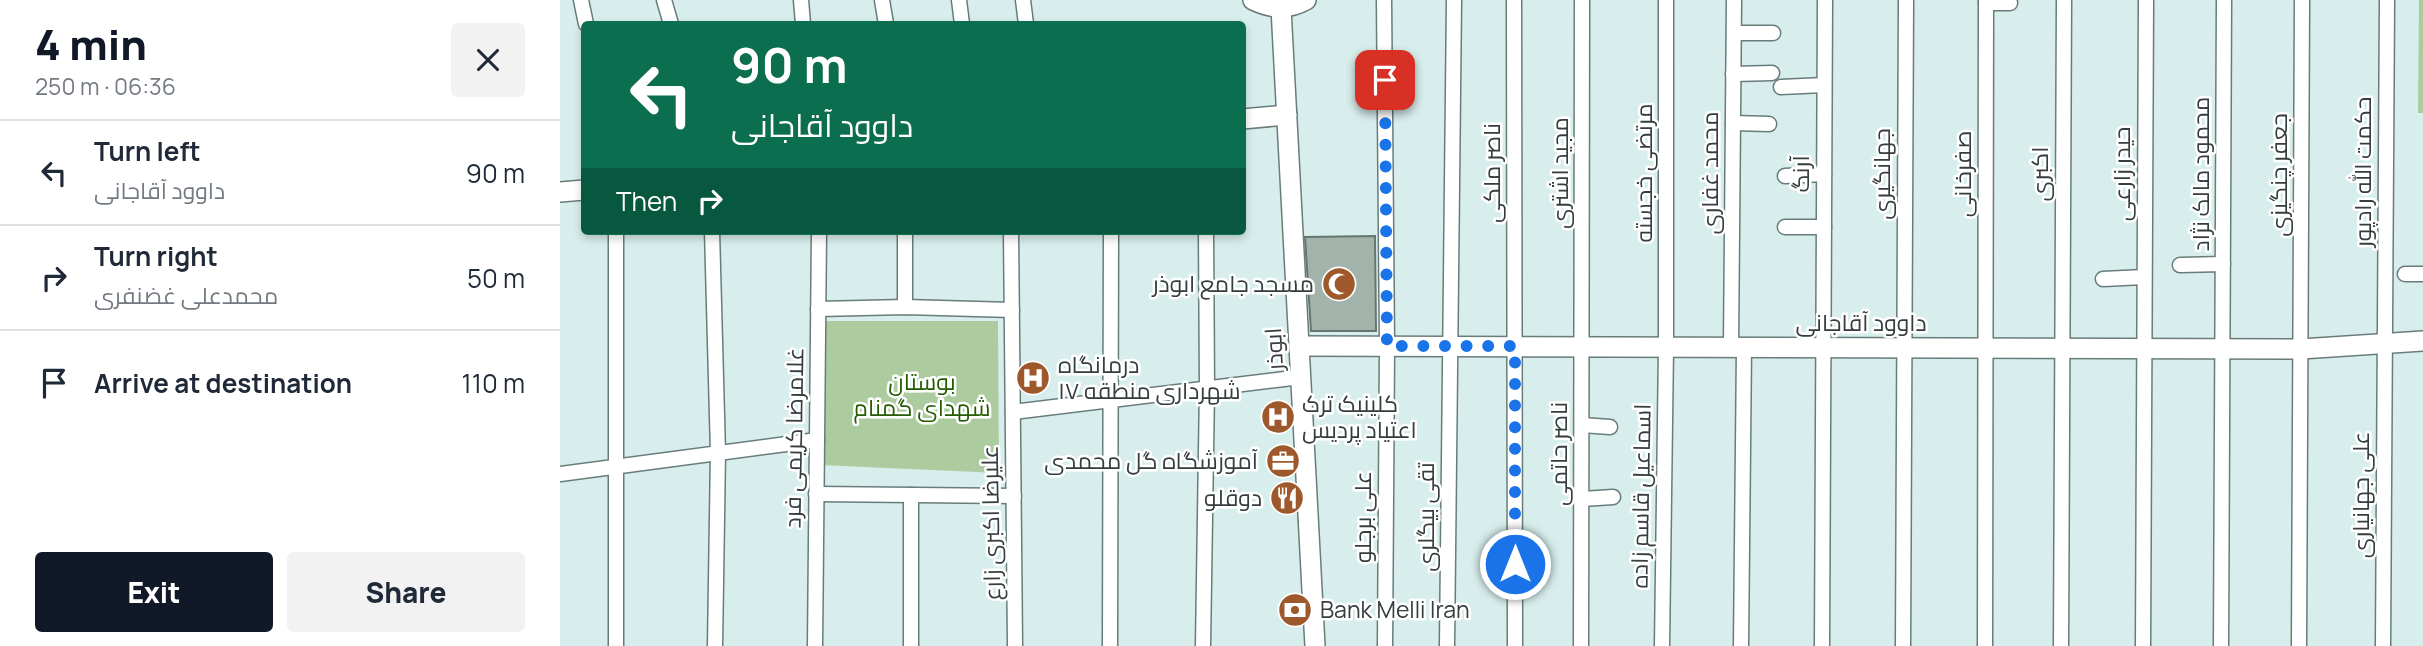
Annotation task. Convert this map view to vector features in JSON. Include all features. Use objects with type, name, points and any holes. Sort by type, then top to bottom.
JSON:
[{"type":"street","points":[[581,0],[585,21]]},
{"type":"street","points":[[664,0],[670,21]]},
{"type":"street","points":[[801,0],[803,21]]},
{"type":"street","points":[[882,0],[886,21]]},
{"type":"street","points":[[959,0],[962,21]]},
{"type":"street","points":[[1023,0],[1026,21]]},
{"type":"street","points":[[1253,0],[1266,6],[1281,8],[1306,0]]},
{"type":"street","name":"علی برجلو","points":[[1384,0],[1387,346],[1385,646]]},
{"type":"street","name":"تقی بیگلری","points":[[1447,646],[1454,0]]},
{"type":"street","name":"ناصر ملکی","points":[[1514,0],[1515,646]]},
{"type":"street","name":"مجید اشتری","points":[[1582,0],[1583,347]]},
{"type":"street","name":"مرتضی خجسته","points":[[1666,347],[1667,0]]},
{"type":"street","name":"محمد غفاری","points":[[1734,0],[1733,123],[1741,646]]},
{"type":"street","name":"آرنگ","points":[[1822,646],[1825,0]]},
{"type":"street","name":"جهانگیری","points":[[1903,646],[1906,0]]},
{"type":"street","name":"اکبری","points":[[2061,646],[2064,0]]},
{"type":"street","name":"حیدر زارعی","points":[[2143,646],[2146,0]]},
{"type":"street","name":"محمود مالک نژاد","points":[[2221,646],[2224,0]]},
{"type":"street","name":"جعفر چنگیزی","points":[[2300,646],[2302,0]]},
{"type":"street","name":"حکمت الله رادپور","points":[[2385,344],[2387,0]]},
{"type":"street","points":[[1986,1],[2010,3]]},
{"type":"street","name":"صفرخانی","points":[[1985,646],[1986,1]]},
{"type":"street","name":"ابوذر","points":[[1281,8],[1315,646]]},
{"type":"street","points":[[1734,33],[1773,33]]},
{"type":"street","points":[[1734,74],[1772,73]]},
{"type":"street","points":[[1782,87],[1824,85]]},
{"type":"street","points":[[1246,120],[1287,115]]},
{"type":"street","points":[[1733,123],[1769,124]]},
{"type":"street","points":[[1785,176],[1824,174]]},
{"type":"street","points":[[560,192],[581,190]]},
{"type":"street","points":[[1785,227],[1824,227]]},
{"type":"street","points":[[616,235],[616,646]]},
{"type":"street","points":[[712,235],[718,453],[715,646]]},
{"type":"street","name":"غلامرضا کریمی فرد","points":[[815,646],[819,235]]},
{"type":"street","points":[[905,235],[905,307]]},
{"type":"street","name":"علیرضا اکبری زارع","points":[[1011,235],[1015,646]]},
{"type":"street","points":[[1110,646],[1111,235]]},
{"type":"street","points":[[1203,646],[1207,388],[1206,235]]},
{"type":"street","points":[[2180,265],[2223,264]]},
{"type":"street","points":[[2406,274],[2423,274]]},
{"type":"street","points":[[2104,279],[2144,277]]},
{"type":"street","points":[[818,309],[905,307],[1012,310]]},
{"type":"street","name":"داوود آقاجانی","points":[[1299,346],[2301,349],[2423,341]]},
{"type":"street","name":"علی جهانیاری","points":[[2383,646],[2385,344]]},
{"type":"street","name":"ناصر حاتمی","points":[[1581,646],[1583,347]]},
{"type":"street","name":"اسماعیل قاسم زاده","points":[[1662,646],[1666,347]]},
{"type":"street","points":[[1013,412],[1300,377]]},
{"type":"street","points":[[1582,425],[1610,427]]},
{"type":"street","points":[[560,474],[817,440]]},
{"type":"street","points":[[816,494],[1014,496]]},
{"type":"street","points":[[911,495],[911,646]]},
{"type":"street","points":[[1582,499],[1613,497]]},
{"type":"green space","points":[[2419,0],[2423,0],[2423,113],[2418,113]]},
{"type":"green space","name":"بوستان شهدای گمنام","points":[[821,321],[998,321],[999,473],[820,465]]},
{"type":"building","name":"مسجد جامع ابوذر","points":[[1375,236],[1376,331],[1311,331],[1305,237]]},
{"type":"place","name":"مسجد جامع ابوذر","points":[[1339,284]]},
{"type":"place","name":"درمانگاه شهرداری منطقه ۱۷","points":[[1033,378]]},
{"type":"place","name":"کلینیک ترک اعتیاد پردیس","points":[[1278,417]]},
{"type":"place","name":"آموزشگاه گل محمدی","points":[[1283,461]]},
{"type":"place","name":"دوقلو","points":[[1287,498]]},
{"type":"place","name":"Bank Melli Iran","points":[[1295,610]]},
{"type":"route","points":[[1385,80],[1387,346],[1515,346],[1515,564]]}]
